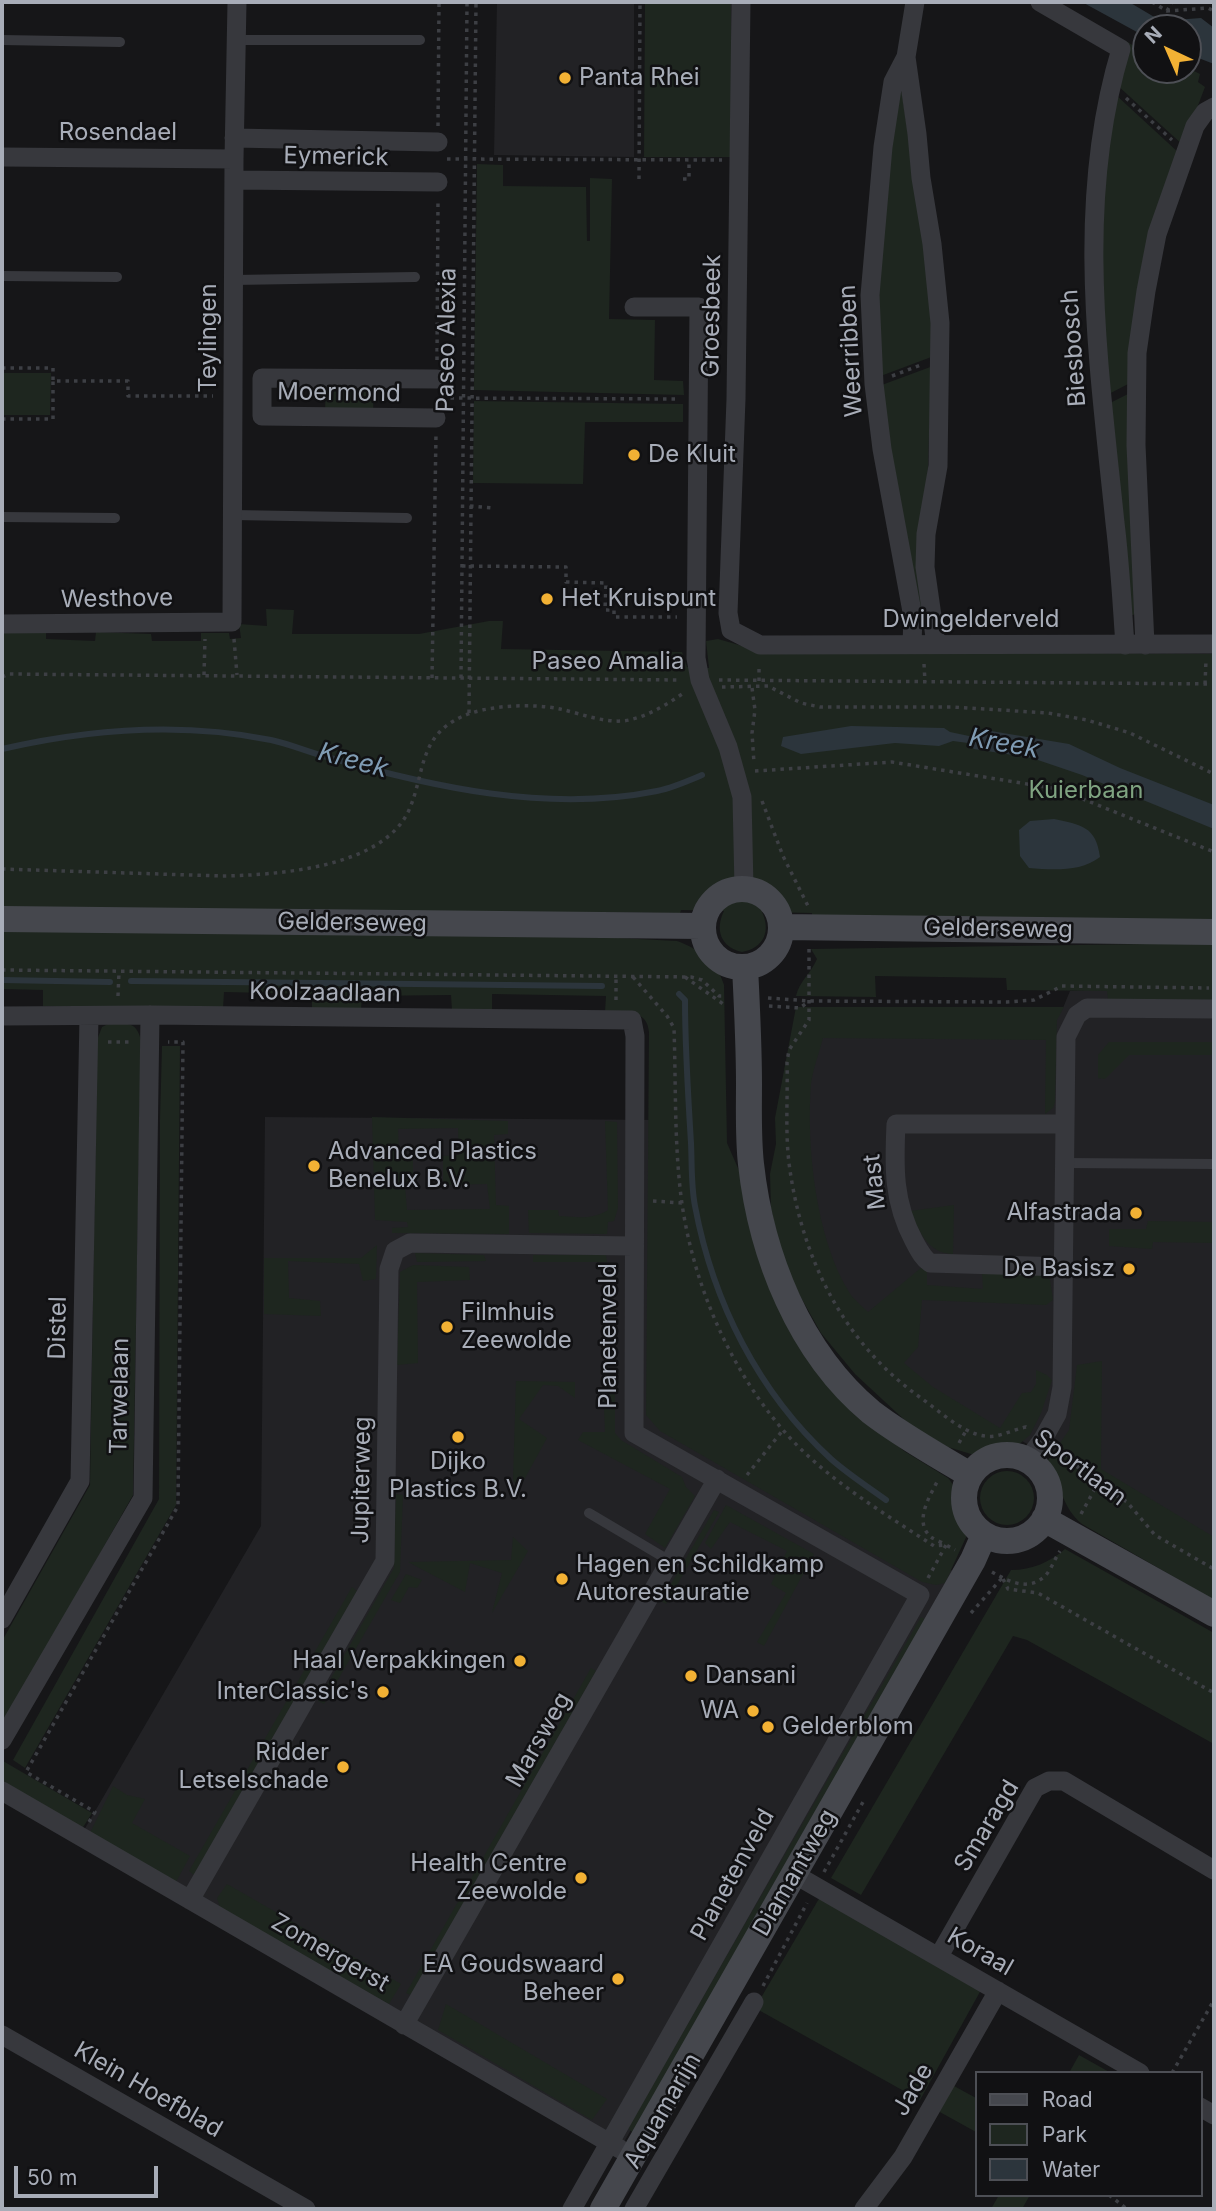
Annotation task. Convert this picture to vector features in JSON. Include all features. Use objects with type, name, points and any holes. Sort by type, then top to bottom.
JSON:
[{"type":"street","name":"Teylingen","points":[[232,622],[237,2]]},
{"type":"street","name":"Groesbeek","points":[[731,630],[728,613],[736,399],[741,2]]},
{"type":"street","name":"Weerribben","points":[[915,2],[906,57],[940,323],[938,466],[926,534],[925,566],[936,645]]},
{"type":"street","name":"Biesbosch","points":[[1040,2],[1121,49],[1097,170],[1093,228],[1094,304],[1101,403],[1135,645]]},
{"type":"street","name":"Weerribben","points":[[906,57],[892,82],[870,295],[874,384],[882,449],[913,617],[912,644]]},
{"type":"street","points":[[1135,645],[1137,353],[1146,291],[1157,234],[1185,152],[1195,126],[1205,112],[1214,107]]},
{"type":"street","name":"Eymerick","points":[[234,138],[438,142]]},
{"type":"street","name":"Rosendael","points":[[2,157],[234,159]]},
{"type":"street","name":"Eymerick","points":[[234,180],[438,182]]},
{"type":"street","points":[[634,307],[699,307],[696,658],[701,683],[727,747],[742,797],[744,888]]},
{"type":"street","name":"Moermond","points":[[436,379],[262,379],[262,416],[436,418]]},
{"type":"street","name":"Moermond","points":[[233,396],[262,397]]},
{"type":"street","name":"Westhove","points":[[2,624],[232,622]]},
{"type":"street","name":"Dwingelderveld","points":[[731,630],[760,645],[1214,644]]},
{"type":"street","points":[[744,888],[758,892],[770,900],[778,912],[781,927],[779,941],[771,954],[759,963],[745,967],[724,962],[708,947],[702,926],[708,907],[724,893],[744,888]]},
{"type":"street","name":"Gelderseweg","points":[[2,919],[702,926]]},
{"type":"street","name":"Gelderseweg","points":[[781,927],[1214,932]]},
{"type":"street","points":[[745,967],[749,1139],[758,1214],[772,1261],[792,1308],[816,1350],[841,1383],[881,1418],[910,1440],[959,1468],[1036,1449]]},
{"type":"street","points":[[959,1468],[964,1507],[971,1523],[984,1535],[1000,1541],[1017,1540],[1033,1532],[1044,1519],[1050,1497],[1036,1449],[1057,1414],[1062,1387],[1066,1037],[1077,1015],[1087,1008],[1214,1009]]},
{"type":"street","name":"Tarwelaan","points":[[2,1740],[143,1498],[150,1015]]},
{"type":"street","name":"Koolzaadlaan","points":[[2,1016],[615,1020]]},
{"type":"street","name":"Distel","points":[[2,1619],[80,1481],[89,1016]]},
{"type":"street","name":"Planetenveld","points":[[615,1020],[632,1020],[635,1036],[634,1433],[920,1595],[957,1611]]},
{"type":"street","name":"Mast","points":[[1064,1267],[930,1263],[923,1257],[908,1229],[897,1196],[894,1167],[896,1124],[1065,1124]]},
{"type":"street","name":"Jupiterweg","points":[[190,1900],[385,1560],[388,1269],[395,1251],[410,1243],[633,1246]]},
{"type":"street","name":"Marsweg","points":[[404,2025],[717,1479]]},
{"type":"street","points":[[1044,1519],[1214,1614]]},
{"type":"street","name":"Diamantweg","points":[[603,2209],[710,2023],[805,1880],[957,1611],[984,1535]]},
{"type":"street","name":"Planetenveld","points":[[572,2209],[920,1595]]},
{"type":"street","name":"Smaragd","points":[[939,1956],[1035,1788],[1049,1781],[1064,1781],[1214,1870]]},
{"type":"street","name":"Zomergerst","points":[[2,1791],[634,2157]]},
{"type":"street","name":"Koraal","points":[[805,1880],[1137,2071]]},
{"type":"street","name":"Jade","points":[[864,2209],[903,2157],[998,1991]]},
{"type":"street","name":"Aquamarijn","points":[[635,2209],[754,2002]]},
{"type":"street","name":"Aquamarijn","points":[[710,2023],[734,2037]]},
{"type":"street","name":"Klein Hoefblad","points":[[2,2035],[306,2209]]},
{"type":"lane","points":[[2,40],[120,42]]},
{"type":"lane","points":[[236,40],[420,40]]},
{"type":"lane","points":[[2,276],[117,277]]},
{"type":"lane","points":[[234,280],[415,277]]},
{"type":"lane","points":[[233,515],[407,519]]},
{"type":"lane","points":[[2,517],[115,518]]},
{"type":"lane","points":[[1065,1163],[1214,1164]]},
{"type":"lane","points":[[589,1513],[670,1561]]},
{"type":"path","points":[[439,2],[438,159],[739,159]]},
{"type":"path","name":"Paseo Alexia","points":[[461,678],[467,2]]},
{"type":"path","points":[[469,713],[476,2]]},
{"type":"path","points":[[639,178],[640,2]]},
{"type":"path","points":[[1152,2],[1167,11],[1200,8],[1214,11]]},
{"type":"path","points":[[1167,11],[1171,2]]},
{"type":"path","points":[[1112,85],[1185,152]]},
{"type":"path","points":[[683,179],[689,179],[689,161]]},
{"type":"path","points":[[438,182],[437,398],[697,399]]},
{"type":"path","points":[[874,384],[940,358]]},
{"type":"path","points":[[2,368],[53,368],[53,419],[2,419]]},
{"type":"path","points":[[53,381],[128,381],[128,396],[233,396]]},
{"type":"path","points":[[432,678],[436,418]]},
{"type":"path","points":[[470,506],[492,508]]},
{"type":"path","points":[[462,566],[566,567],[566,582],[606,583],[606,610],[614,610],[614,617],[696,617]]},
{"type":"path","points":[[204,675],[205,622]]},
{"type":"path","points":[[232,622],[237,675]]},
{"type":"path","name":"Paseo Amalia","points":[[2,677],[9,674],[237,675],[701,683],[755,681],[1214,684]]},
{"type":"path","points":[[755,681],[752,687],[755,710],[752,733],[755,771],[892,762],[1058,789],[1214,852]]},
{"type":"path","points":[[2,869],[257,876],[328,865],[357,855],[382,841],[400,825],[409,811],[421,768],[437,733],[469,713],[481,709],[529,706],[557,708],[613,720],[632,720],[653,712],[701,683],[768,686],[801,703],[820,706],[953,706],[1074,717],[1130,733],[1214,774]]},
{"type":"path","name":"Sportlaan","points":[[760,793],[783,856],[808,904],[809,1020],[789,1051],[787,1062],[789,1161],[809,1251],[834,1302],[860,1341],[900,1383],[981,1436],[996,1436],[1026,1427],[1036,1449],[1075,1461],[1082,1476],[1127,1502],[1155,1535],[1214,1569]]},
{"type":"path","points":[[2,970],[691,976],[702,980],[719,996],[809,1001],[1007,1002],[1034,1000],[1062,986],[1214,988]]},
{"type":"path","points":[[117,1015],[119,971]]},
{"type":"path","points":[[615,1020],[616,976]]},
{"type":"path","points":[[633,977],[674,1028],[678,1163],[682,1203],[710,1311],[755,1393],[783,1430],[856,1495],[934,1546],[946,1545]]},
{"type":"path","points":[[946,1545],[929,1536],[923,1522],[923,1510],[959,1468],[967,1429]]},
{"type":"path","points":[[737,1491],[752,1467],[783,1430]]},
{"type":"path","points":[[920,1595],[946,1545]]},
{"type":"path","points":[[957,1611],[1002,1577],[1008,1589],[1038,1593],[1214,1693]]},
{"type":"path","name":"Diamantweg","points":[[754,2002],[805,1880],[869,1791]]},
{"type":"path","points":[[1173,2071],[1214,2000]]},
{"type":"path","points":[[1112,2197],[1127,2209]]},
{"type":"shaded area","name":"Panta Rhei","points":[[497,2],[634,2],[634,157],[494,155]]},
{"type":"shaded area","points":[[1214,988],[1214,1551],[1015,1437],[943,1433],[803,1244],[805,1021],[1063,1008],[1070,991]]},
{"type":"shaded area","points":[[265,1117],[662,1120],[855,1518],[957,1573],[621,2147],[80,1837],[261,1526]]},
{"type":"green space","points":[[645,2],[731,2],[731,157],[644,157]]},
{"type":"green space","points":[[1126,41],[1132,45],[1132,84],[1201,84],[1205,87],[1183,145],[1117,85]]},
{"type":"green space","points":[[900,81],[927,257],[934,356],[878,377],[877,241]]},
{"type":"green space","points":[[1116,95],[1179,153],[1130,383],[1107,395],[1098,227]]},
{"type":"green space","points":[[477,164],[503,165],[503,186],[586,187],[587,241],[590,241],[590,178],[612,179],[609,319],[655,320],[654,380],[683,381],[684,395],[474,390]]},
{"type":"green space","points":[[933,366],[923,621],[920,620],[879,386]]},
{"type":"green space","points":[[2,373],[51,373],[50,415],[2,415]]},
{"type":"green space","points":[[326,383],[374,384],[373,413],[325,411]]},
{"type":"green space","points":[[1130,393],[1135,614],[1133,615],[1108,404]]},
{"type":"green space","points":[[474,401],[683,404],[683,422],[585,422],[583,484],[473,483]]},
{"type":"green space","name":"Kuierbaan","points":[[266,609],[294,610],[292,634],[419,634],[489,621],[503,621],[501,649],[682,652],[687,667],[709,668],[706,641],[718,639],[760,651],[1214,654],[1214,921],[762,912],[766,926],[764,938],[756,947],[742,952],[729,946],[721,936],[720,924],[724,911],[681,910],[680,913],[2,909],[2,632],[46,632],[46,639],[95,641],[96,632],[151,634],[152,641],[201,641],[201,633],[229,633],[230,639],[241,638],[239,624],[267,626]]},
{"type":"green space","points":[[2,931],[580,936],[677,941],[700,952],[712,963],[724,985],[727,1143],[741,1175],[746,1200],[861,1415],[904,1451],[952,1483],[968,1533],[945,1583],[936,1585],[922,1582],[660,1431],[646,1415],[649,1032],[647,1024],[639,1015],[605,1012],[606,996],[492,994],[492,1010],[452,1010],[451,995],[362,996],[361,1010],[312,1010],[312,994],[224,992],[223,1009],[43,1006],[43,990],[2,989]]},
{"type":"green space","points":[[1214,943],[1214,1000],[1108,999],[1107,991],[1007,990],[1006,978],[875,976],[876,997],[796,996],[817,959],[811,949]]},
{"type":"green space","points":[[796,1007],[1064,1007],[1057,1020],[1055,1102],[1053,1108],[1045,1114],[1046,1040],[823,1038],[811,1084],[812,1163],[821,1219],[838,1270],[851,1295],[868,1312],[922,1267],[927,1272],[927,1285],[983,1289],[982,1272],[1042,1273],[1050,1280],[1053,1300],[1046,1305],[922,1300],[918,1347],[904,1363],[933,1387],[1000,1428],[1022,1393],[1031,1392],[1036,1384],[1036,1370],[1047,1375],[1052,1380],[1041,1413],[1030,1435],[1016,1447],[994,1448],[974,1455],[948,1447],[911,1426],[855,1374],[821,1333],[799,1294],[781,1254],[771,1208],[770,1174],[776,1144],[775,1118]]},
{"type":"green space","points":[[110,1023],[134,1027],[141,1040],[133,1495],[2,1727],[2,1641],[90,1485],[97,1040],[102,1027]]},
{"type":"green space","points":[[1109,1042],[1214,1042],[1214,1055],[1129,1055],[1105,1079],[1098,1078],[1098,1055]]},
{"type":"green space","points":[[162,1046],[180,1046],[176,1505],[25,1768],[13,1760],[159,1499]]},
{"type":"green space","points":[[372,1117],[508,1121],[508,1134],[494,1135],[496,1205],[509,1206],[509,1234],[392,1233],[392,1228],[408,1227],[407,1222],[375,1220]],"holes":[[[458,1128],[459,1155],[443,1156],[443,1185],[487,1184],[490,1209],[407,1210],[405,1186],[413,1183],[413,1158],[399,1156],[398,1129]]]},
{"type":"green space","points":[[605,1121],[617,1122],[618,1208],[614,1221],[608,1222],[607,1234],[529,1233],[528,1210],[558,1210],[559,1216],[590,1217],[608,1210]]},
{"type":"green space","points":[[954,1205],[953,1254],[944,1253],[925,1240],[910,1211]]},
{"type":"green space","points":[[1148,1221],[1214,1222],[1214,1243],[1153,1242],[1152,1249],[1109,1246],[1109,1229],[1146,1229]]},
{"type":"green space","points":[[377,1245],[376,1279],[363,1281],[359,1264],[288,1261],[289,1298],[320,1301],[321,1316],[264,1314],[264,1258],[361,1258]]},
{"type":"green space","points":[[415,1253],[484,1255],[486,1261],[417,1262]]},
{"type":"green space","points":[[533,1255],[606,1255],[607,1262],[533,1262]]},
{"type":"green space","points":[[413,1265],[469,1267],[470,1280],[417,1282],[418,1363],[397,1365],[400,1272]]},
{"type":"green space","points":[[1102,1361],[1101,1469],[1214,1537],[1214,1600],[1082,1524],[1070,1510],[1046,1463],[1069,1430],[1077,1365]]},
{"type":"green space","points":[[615,1378],[615,1433],[621,1440],[682,1477],[686,1487],[695,1496],[665,1548],[645,1534],[670,1489],[578,1440],[583,1432],[605,1432],[603,1381]]},
{"type":"green space","points":[[516,1381],[575,1382],[575,1398],[558,1386],[543,1385],[519,1419],[547,1438],[519,1489],[513,1480]]},
{"type":"green space","points":[[1007,1471],[1026,1479],[1034,1498],[1026,1517],[1007,1525],[988,1517],[980,1498],[988,1479]]},
{"type":"green space","points":[[396,1494],[403,1495],[400,1572],[324,1704],[318,1701],[394,1568]]},
{"type":"green space","points":[[726,1505],[814,1554],[764,1646],[757,1642],[786,1593],[771,1584],[787,1551],[730,1522],[711,1549],[705,1543]]},
{"type":"green space","points":[[714,1510],[719,1512],[666,1604],[661,1601]]},
{"type":"green space","points":[[513,1537],[528,1551],[492,1613],[502,1573],[470,1563],[465,1592],[408,1562],[511,1560]]},
{"type":"green space","points":[[1065,1549],[1214,1633],[1214,1744],[1027,1640],[1013,1636],[861,1895],[831,1878],[1011,1570],[1040,1564]]},
{"type":"green space","points":[[406,1574],[422,1580],[417,1588],[409,1587],[400,1603],[391,1600]]},
{"type":"green space","points":[[352,1587],[357,1591],[194,1875],[189,1871]]},
{"type":"green space","points":[[921,1617],[929,1621],[634,2134],[628,2128]]},
{"type":"green space","points":[[591,1668],[596,1671],[411,1995],[406,1993]]},
{"type":"green space","points":[[3,1761],[92,1813],[82,1829],[5,1784],[2,1779]]},
{"type":"green space","points":[[113,1786],[127,1795],[145,1799],[132,1823],[190,1856],[176,1882],[90,1833]]},
{"type":"green space","points":[[227,1884],[401,1984],[389,2004],[221,1911],[217,1898]]},
{"type":"green space","points":[[820,1897],[981,1990],[920,2100],[755,2008]]},
{"type":"green space","points":[[446,2004],[607,2099],[592,2120],[438,2030]]},
{"type":"green space","points":[[1079,2055],[1107,2071],[1070,2071]]},
{"type":"green space","points":[[954,2086],[974,2097],[974,2131],[938,2111]]},
{"type":"green space","points":[[998,2197],[1029,2197],[1022,2209],[991,2209]]},
{"type":"water","points":[[1082,2],[1129,2],[1149,14],[1132,14],[1132,29]]},
{"type":"water","points":[[1202,19],[1214,28],[1214,64],[1202,59]]},
{"type":"water","points":[[851,726],[944,728],[969,736],[985,730],[1069,744],[1120,768],[1214,805],[1214,829],[1082,775],[1032,758],[974,749],[968,743],[953,741],[939,746],[895,743],[801,754],[781,746],[783,737]]},
{"type":"water","points":[[1054,819],[1079,825],[1091,833],[1100,857],[1076,868],[1029,868],[1020,856],[1019,830],[1030,821]]},
{"type":"waterway","name":"Kreek","points":[[2,749],[68,737],[136,730],[238,734],[271,740],[367,768],[449,787],[532,798],[616,797],[663,790],[702,775]]},
{"type":"waterway","points":[[2,980],[110,982]]},
{"type":"waterway","points":[[131,981],[602,986]]},
{"type":"waterway","points":[[679,994],[685,1000],[694,1198],[703,1242],[727,1311],[742,1343],[781,1405],[831,1459],[886,1500]]},
{"type":"place","name":"Panta Rhei","points":[[565,78]]},
{"type":"place","name":"De Kluit","points":[[634,455]]},
{"type":"place","name":"Het Kruispunt","points":[[547,599]]},
{"type":"place","name":"Advanced Plastics Benelux B.V.","points":[[314,1166]]},
{"type":"place","name":"Alfastrada","points":[[1136,1213]]},
{"type":"place","name":"De Basisz","points":[[1129,1269]]},
{"type":"place","name":"Filmhuis Zeewolde","points":[[447,1327]]},
{"type":"place","name":"Dijko Plastics B.V.","points":[[458,1437]]},
{"type":"place","name":"Hagen en Schildkamp Autorestauratie","points":[[562,1579]]},
{"type":"place","name":"Haal Verpakkingen","points":[[520,1661]]},
{"type":"place","name":"Dansani","points":[[691,1676]]},
{"type":"place","name":"InterClassic's","points":[[383,1692]]},
{"type":"place","name":"WA","points":[[753,1711]]},
{"type":"place","name":"Gelderblom","points":[[768,1727]]},
{"type":"place","name":"Ridder Letselschade","points":[[343,1767]]},
{"type":"place","name":"Health Centre Zeewolde","points":[[581,1878]]},
{"type":"place","name":"EA Goudswaard Beheer","points":[[618,1979]]}]
